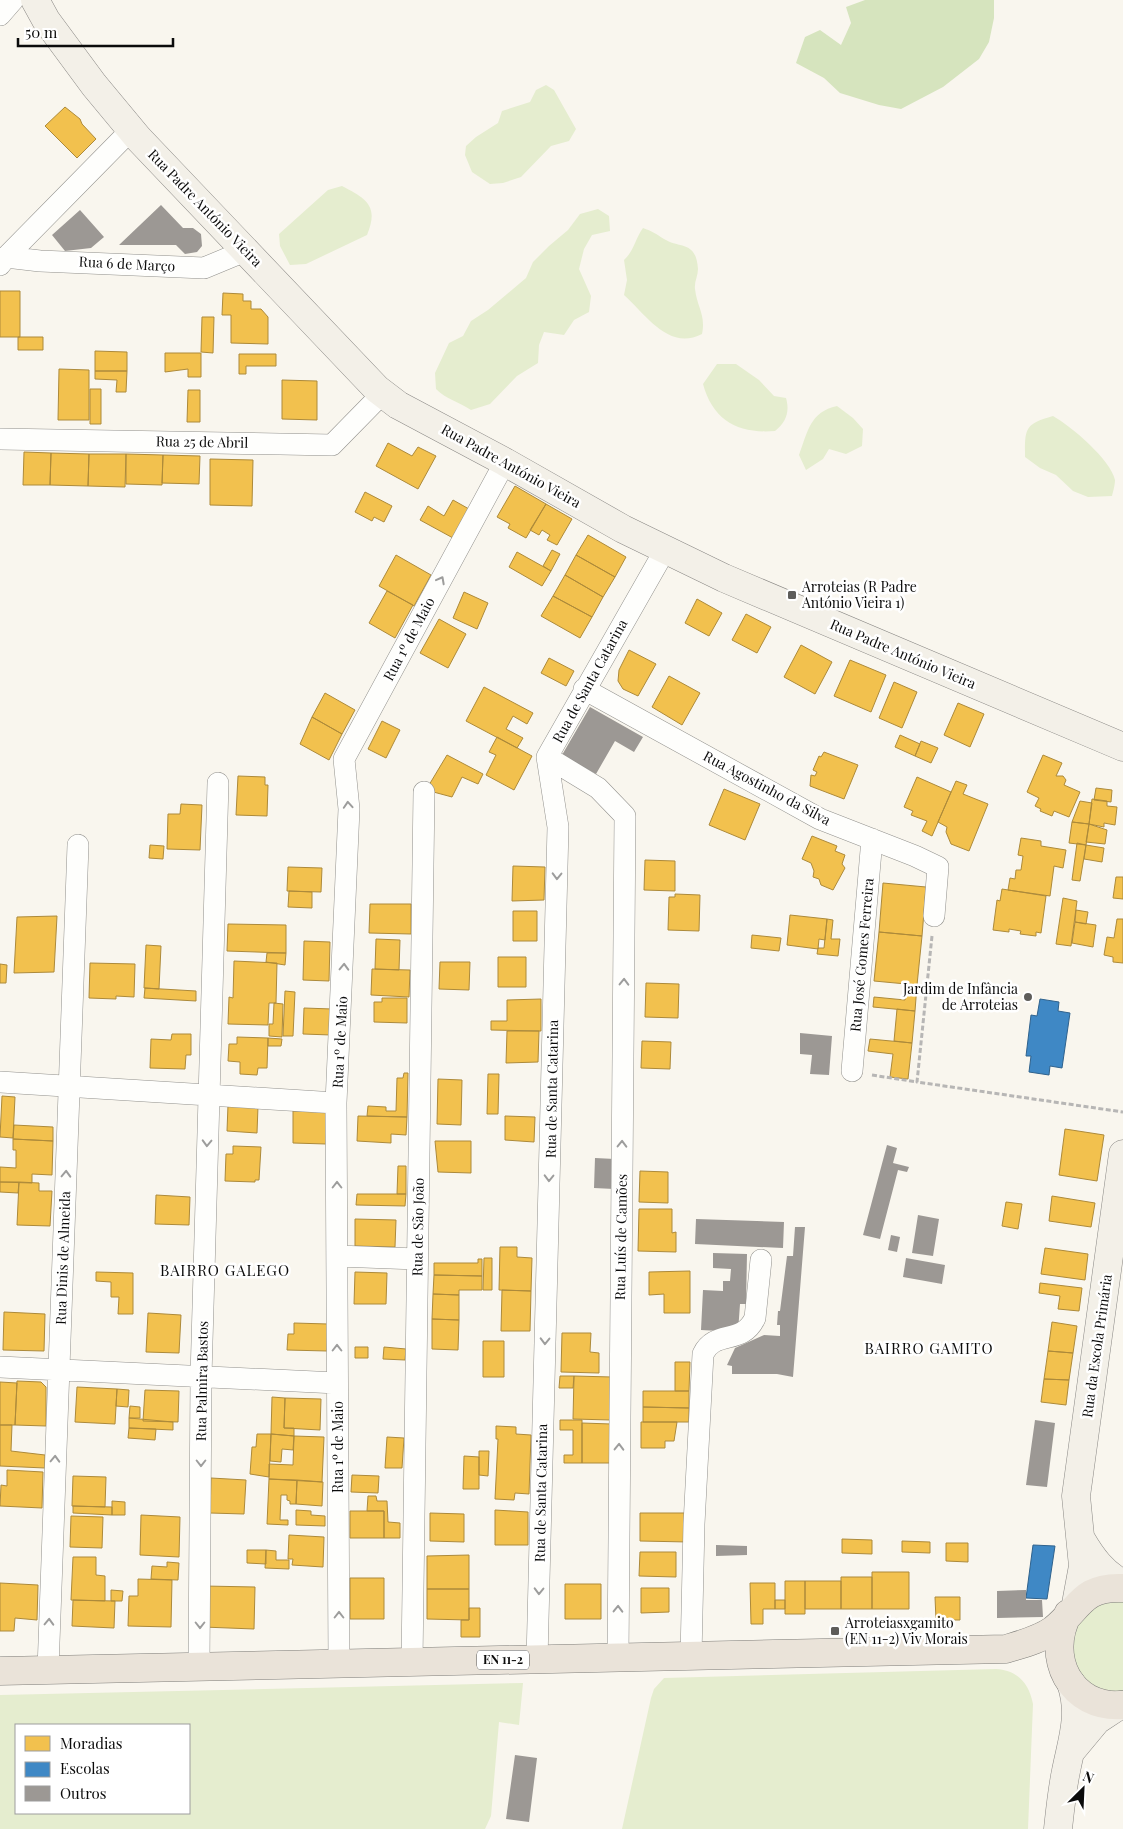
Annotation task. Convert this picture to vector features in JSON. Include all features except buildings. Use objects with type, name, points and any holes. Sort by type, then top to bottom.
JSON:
[{"type":"main road","name":"EN 11-2","points":[[0,1672],[1006,1649],[1040,1638],[1053,1630],[1072,1609],[1094,1592],[1108,1588],[1123,1588]]},
{"type":"main road","points":[[1068,1677],[1058,1647],[1059,1635],[1072,1609]]},
{"type":"main road","name":"EN 11-2","points":[[1006,1649],[1034,1657],[1068,1677],[1093,1700],[1122,1705]]},
{"type":"street","points":[[0,15],[13,0]]},
{"type":"street","name":"Rua Padre António Vieira","points":[[36,0],[46,20],[94,85],[131,130],[382,394],[398,405],[665,550],[724,578],[1123,747]]},
{"type":"street","name":"Rua 6 de Março","points":[[3,261],[131,130]]},
{"type":"street","name":"Rua 6 de Março","points":[[3,261],[204,268],[246,251]]},
{"type":"street","name":"Rua 25 de Abril","points":[[0,439],[332,445],[382,394]]},
{"type":"street","name":"Rua 1º de Maio","points":[[339,1664],[336,1104],[349,809],[344,758],[505,462]]},
{"type":"street","name":"Rua de Santa Catarina","points":[[537,1660],[558,827],[547,758],[584,689],[665,550]]},
{"type":"street","name":"Rua Agostinho da Silva","points":[[584,689],[820,819],[938,867],[934,916]]},
{"type":"street","name":"Rua Luís de Camões","points":[[547,758],[598,788],[625,816],[618,1658]]},
{"type":"street","name":"Rua Palmira Bastos","points":[[199,1667],[201,1377],[218,783]]},
{"type":"street","name":"Rua de São João","points":[[412,1662],[424,792]]},
{"type":"street","name":"Rua José Gomes Ferreira","points":[[852,1071],[872,839]]},
{"type":"street","name":"Rua Dinis de Almeida","points":[[48,1670],[78,845]]},
{"type":"street","points":[[0,1082],[209,1094],[336,1104]]},
{"type":"street","name":"Rua da Escola Primária","points":[[1072,1609],[1082,1579],[1082,1539],[1076,1496],[1123,1154]]},
{"type":"street","points":[[337,1256],[417,1259]]},
{"type":"street","points":[[691,1656],[694,1524],[703,1354],[712,1342],[746,1332],[751,1326],[755,1318],[760,1260]]},
{"type":"street","points":[[0,1367],[338,1383]]},
{"type":"street","name":"Rua da Escola Primária","points":[[1082,1539],[1093,1560],[1102,1570],[1123,1584]]},
{"type":"street","points":[[1058,1829],[1066,1770],[1077,1714],[1076,1696],[1068,1677]]},
{"type":"street","points":[[1071,1751],[1097,1720],[1122,1705]]},
{"type":"path","points":[[917,1082],[934,916]]},
{"type":"path","points":[[852,1071],[1123,1112]]},
{"type":"green space","points":[[865,0],[994,0],[994,18],[989,42],[979,59],[943,87],[901,109],[879,105],[840,93],[824,78],[796,63],[805,37],[820,30],[841,45],[851,23],[846,7]]},
{"type":"green space","points":[[546,85],[554,90],[576,129],[569,141],[551,146],[521,177],[503,183],[490,184],[472,172],[465,155],[466,146],[498,123],[502,111],[530,102],[536,90]]},
{"type":"green space","points":[[342,186],[358,195],[368,204],[372,217],[367,235],[306,264],[290,265],[280,246],[279,234],[328,190]]},
{"type":"green space","points":[[598,209],[609,216],[610,231],[592,235],[584,249],[579,269],[591,296],[589,312],[574,320],[564,335],[544,332],[539,345],[538,363],[517,376],[490,404],[471,410],[448,398],[436,389],[435,373],[449,343],[463,336],[471,321],[488,310],[526,278],[533,262],[568,230],[580,214]]},
{"type":"green space","points":[[643,228],[670,242],[691,249],[694,253],[698,269],[695,289],[703,321],[702,334],[690,338],[679,338],[669,335],[650,321],[624,295],[627,280],[624,260],[630,253]]},
{"type":"green space","points":[[717,364],[736,364],[759,380],[774,396],[786,398],[787,412],[779,428],[775,431],[750,430],[739,427],[721,416],[707,397],[703,384]]},
{"type":"green space","points":[[837,406],[853,418],[863,429],[862,446],[846,454],[829,449],[823,459],[806,470],[799,455],[811,424],[821,413]]},
{"type":"green space","points":[[1053,416],[1070,427],[1106,463],[1115,480],[1112,496],[1088,497],[1073,491],[1056,475],[1040,468],[1025,457],[1025,440],[1028,429],[1036,422]]},
{"type":"green space","points":[[1123,1601],[1123,1694],[1096,1689],[1085,1680],[1077,1669],[1072,1657],[1071,1645],[1079,1622],[1088,1612],[1102,1603]]},
{"type":"green space","points":[[996,1669],[1010,1672],[1021,1679],[1028,1690],[1033,1704],[1028,1829],[622,1829],[651,1698],[654,1689],[664,1678]]},
{"type":"green space","points":[[523,1683],[519,1725],[499,1722],[491,1816],[485,1829],[0,1829],[0,1695]]},
{"type":"place","name":"Arroteias (R Padre António Vieira 1)","points":[[792,595]]},
{"type":"place","name":"Jardim de Infância de Arroteias","points":[[1028,997]]},
{"type":"place","name":"Arroteiasxgamito (EN 11-2) Viv Morais","points":[[835,1631]]},
{"type":"district","name":"BAIRRO GALEGO","points":[[225,1271]]},
{"type":"district","name":"BAIRRO GAMITO","points":[[929,1349]]}]
